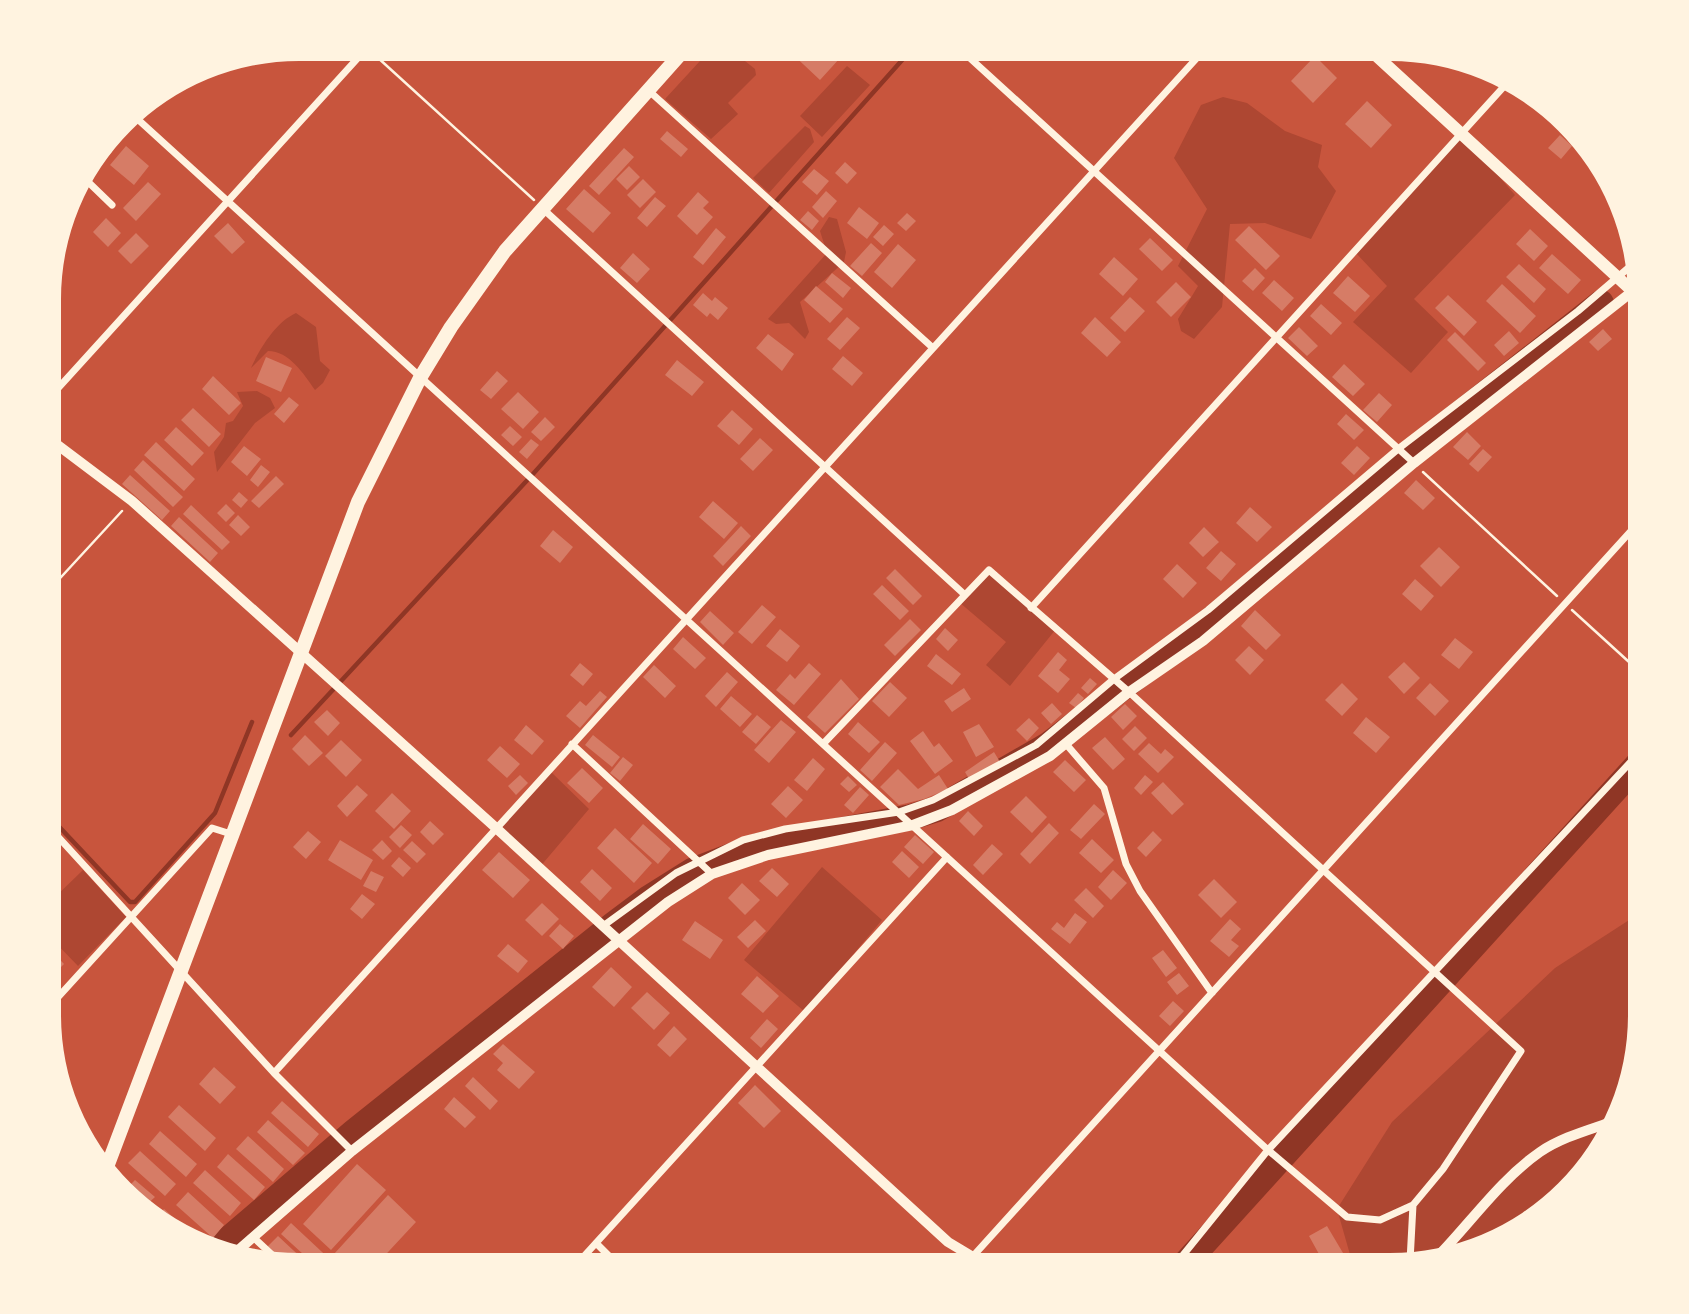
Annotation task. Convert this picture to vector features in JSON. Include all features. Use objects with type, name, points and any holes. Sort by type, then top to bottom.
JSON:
[{"type":"main road","points":[[110,1160],[358,502],[420,378],[458,316],[541,207],[674,61]]},
{"type":"main road","points":[[1382,62],[1627,284]]},
{"type":"street","points":[[61,385],[356,61]]},
{"type":"street","points":[[974,62],[1413,463]]},
{"type":"street","points":[[274,1073],[1193,62]]},
{"type":"street","points":[[648,90],[933,348]]},
{"type":"street","points":[[1031,608],[1501,90]]},
{"type":"street","points":[[140,122],[1268,1150],[1347,1217],[1380,1220],[1413,1205],[1443,1169],[1521,1051],[1322,872],[1129,692],[989,570],[823,744]]},
{"type":"street","points":[[91,184],[112,205]]},
{"type":"street","points":[[541,207],[965,595]]},
{"type":"street","points":[[603,926],[645,893],[698,861],[743,840],[785,829],[899,812],[957,789],[1037,745],[1114,679],[1208,610],[1399,449],[1625,271]]},
{"type":"street","points":[[243,1245],[352,1151],[668,902],[712,874],[768,855],[913,825],[952,810],[1050,756],[1129,692],[1203,640],[1413,463],[1628,299]]},
{"type":"street","points":[[61,448],[132,501],[299,654],[495,827],[960,1253]]},
{"type":"street","points":[[977,1253],[1628,534]]},
{"type":"street","points":[[572,744],[712,874]]},
{"type":"street","points":[[1066,744],[1104,789],[1126,864],[1140,891],[1212,993]]},
{"type":"street","points":[[1185,1253],[1268,1150],[1627,766]]},
{"type":"street","points":[[62,993],[212,828],[231,835]]},
{"type":"street","points":[[62,840],[274,1073],[352,1151]]},
{"type":"street","points":[[588,1252],[947,857]]},
{"type":"street","points":[[1447,1245],[1492,1196],[1541,1152],[1567,1137],[1600,1126]]},
{"type":"street","points":[[1411,1251],[1413,1205]]},
{"type":"street","points":[[253,1237],[267,1250]]},
{"type":"street","points":[[596,1243],[605,1252]]},
{"type":"path","points":[[380,61],[541,207]]},
{"type":"path","points":[[1413,463],[1628,660]]},
{"type":"path","points":[[61,577],[132,501]]},
{"type":"shaded area","points":[[700,61],[746,61],[755,69],[756,75],[728,103],[738,114],[711,139],[665,99]]},
{"type":"shaded area","points":[[847,66],[870,85],[822,137],[800,116]]},
{"type":"shaded area","points":[[1223,97],[1247,103],[1285,131],[1322,145],[1318,167],[1336,191],[1311,239],[1265,223],[1230,224],[1222,307],[1194,339],[1181,331],[1178,319],[1198,286],[1178,266],[1207,209],[1174,158],[1201,105]]},
{"type":"shaded area","points":[[805,126],[810,129],[814,142],[769,193],[753,178]]},
{"type":"shaded area","points":[[1462,134],[1515,195],[1414,299],[1448,332],[1411,373],[1353,322],[1387,286],[1355,252]]},
{"type":"shaded area","points":[[829,217],[837,219],[846,252],[844,262],[800,302],[809,332],[805,339],[789,323],[776,324],[768,319],[827,253],[820,231]]},
{"type":"shaded area","points":[[296,313],[316,327],[320,361],[330,370],[323,383],[315,390],[289,359],[276,352],[268,351],[251,368],[269,336]]},
{"type":"shaded area","points":[[257,391],[270,398],[275,408],[255,423],[217,472],[214,452],[224,437],[226,423],[233,421],[243,406],[237,392]]},
{"type":"shaded area","points":[[989,570],[1056,629],[1010,686],[986,665],[1006,642],[959,602]]},
{"type":"shaded area","points":[[548,769],[589,809],[539,868],[495,827]]},
{"type":"shaded area","points":[[822,867],[882,920],[805,1012],[744,960]]},
{"type":"shaded area","points":[[83,870],[126,917],[78,966],[62,949],[62,891]]},
{"type":"shaded area","points":[[1627,921],[1627,1030],[1623,1061],[1610,1106],[1579,1160],[1535,1204],[1481,1235],[1436,1248],[1389,1253],[1350,1253],[1337,1209],[1392,1122],[1555,968]]},
{"type":"building","points":[[800,61],[837,61],[820,80]]},
{"type":"building","points":[[1309,62],[1321,62],[1337,78],[1313,103],[1291,81]]},
{"type":"building","points":[[1367,101],[1392,125],[1371,148],[1345,124]]},
{"type":"building","points":[[667,131],[688,149],[681,157],[660,139]]},
{"type":"building","points":[[1560,135],[1572,146],[1561,159],[1548,148]]},
{"type":"building","points":[[126,146],[149,166],[134,185],[110,165]]},
{"type":"building","points":[[624,148],[634,157],[599,195],[589,186]]},
{"type":"building","points":[[845,162],[857,173],[847,184],[835,173]]},
{"type":"building","points":[[629,166],[640,177],[627,190],[616,179]]},
{"type":"building","points":[[814,169],[829,181],[817,195],[802,182]]},
{"type":"building","points":[[643,179],[656,192],[640,208],[627,195]]},
{"type":"building","points":[[148,182],[161,194],[136,221],[123,208]]},
{"type":"building","points":[[584,189],[611,213],[593,233],[566,209]]},
{"type":"building","points":[[826,191],[837,201],[823,218],[812,207]]},
{"type":"building","points":[[698,192],[709,202],[703,208],[713,217],[697,235],[677,216]]},
{"type":"building","points":[[655,197],[666,206],[647,227],[637,218]]},
{"type":"building","points":[[859,207],[879,223],[867,239],[847,223]]},
{"type":"building","points":[[808,211],[819,221],[812,230],[800,220]]},
{"type":"building","points":[[907,213],[916,221],[906,231],[897,223]]},
{"type":"building","points":[[106,218],[121,233],[108,247],[93,232]]},
{"type":"building","points":[[228,223],[245,242],[232,254],[214,236]]},
{"type":"building","points":[[884,225],[894,234],[883,246],[873,237]]},
{"type":"building","points":[[1249,226],[1280,256],[1266,270],[1235,240]]},
{"type":"building","points":[[716,228],[726,237],[703,265],[693,257]]},
{"type":"building","points":[[1530,229],[1548,246],[1534,261],[1516,244]]},
{"type":"building","points":[[136,233],[149,246],[131,264],[118,251]]},
{"type":"building","points":[[1150,238],[1173,260],[1162,271],[1139,249]]},
{"type":"building","points":[[871,243],[882,253],[862,276],[850,266]]},
{"type":"building","points":[[898,244],[916,260],[892,288],[874,272]]},
{"type":"building","points":[[633,253],[650,269],[637,283],[620,268]]},
{"type":"building","points":[[1552,254],[1581,280],[1568,294],[1539,268]]},
{"type":"building","points":[[1114,257],[1138,279],[1123,296],[1099,274]]},
{"type":"building","points":[[1519,264],[1546,289],[1534,303],[1506,277]]},
{"type":"building","points":[[1255,268],[1265,278],[1253,291],[1242,281]]},
{"type":"building","points":[[832,273],[851,288],[843,298],[825,282]]},
{"type":"building","points":[[1348,276],[1370,296],[1355,312],[1333,293]]},
{"type":"building","points":[[1274,280],[1294,298],[1282,311],[1262,293]]},
{"type":"building","points":[[1176,282],[1191,297],[1171,317],[1156,302]]},
{"type":"building","points":[[1502,284],[1536,316],[1520,333],[1486,301]]},
{"type":"building","points":[[816,286],[843,309],[830,323],[804,300]]},
{"type":"building","points":[[703,293],[712,301],[715,297],[728,308],[718,320],[710,313],[707,317],[693,305]]},
{"type":"building","points":[[1448,295],[1477,322],[1464,336],[1435,308]]},
{"type":"building","points":[[1130,297],[1145,311],[1125,332],[1110,318]]},
{"type":"building","points":[[1321,304],[1342,323],[1331,335],[1310,316]]},
{"type":"building","points":[[847,317],[860,328],[840,350],[827,339]]},
{"type":"building","points":[[1095,317],[1121,342],[1107,357],[1081,333]]},
{"type":"building","points":[[1299,327],[1318,346],[1307,356],[1288,338]]},
{"type":"building","points":[[1603,329],[1612,339],[1598,351],[1589,342]]},
{"type":"building","points":[[1509,331],[1519,343],[1504,356],[1494,345]]},
{"type":"building","points":[[1455,332],[1486,363],[1478,371],[1447,340]]},
{"type":"building","points":[[768,334],[794,354],[782,371],[756,348]]},
{"type":"building","points":[[843,356],[863,373],[852,386],[832,369]]},
{"type":"building","points":[[266,357],[292,368],[281,392],[256,381]]},
{"type":"building","points":[[677,360],[704,382],[692,396],[665,375]]},
{"type":"building","points":[[1344,364],[1365,384],[1353,396],[1332,377]]},
{"type":"building","points":[[497,371],[508,381],[491,399],[480,390]]},
{"type":"building","points":[[213,376],[241,403],[229,415],[202,389]]},
{"type":"building","points":[[518,392],[539,412],[523,429],[501,409]]},
{"type":"building","points":[[1379,393],[1392,405],[1377,422],[1363,410]]},
{"type":"building","points":[[289,397],[299,405],[284,423],[274,414]]},
{"type":"building","points":[[193,408],[221,434],[209,447],[181,420]]},
{"type":"building","points":[[732,410],[753,429],[739,445],[717,426]]},
{"type":"building","points":[[1346,414],[1364,430],[1354,440],[1337,424]]},
{"type":"building","points":[[545,417],[555,427],[541,441],[531,432]]},
{"type":"building","points":[[510,426],[522,437],[513,446],[501,435]]},
{"type":"building","points":[[176,427],[204,453],[192,466],[164,440]]},
{"type":"building","points":[[1467,432],[1481,446],[1468,460],[1453,447]]},
{"type":"building","points":[[760,438],[773,450],[753,471],[740,459]]},
{"type":"building","points":[[531,439],[539,445],[527,459],[519,452]]},
{"type":"building","points":[[156,442],[195,479],[184,491],[144,455]]},
{"type":"building","points":[[244,446],[261,459],[247,476],[231,462]]},
{"type":"building","points":[[1357,446],[1370,458],[1354,475],[1341,463]]},
{"type":"building","points":[[1483,449],[1492,457],[1478,472],[1469,464]]},
{"type":"building","points":[[143,460],[183,497],[173,507],[134,470]]},
{"type":"building","points":[[261,465],[270,472],[258,487],[250,480]]},
{"type":"building","points":[[130,475],[170,511],[162,520],[122,484]]},
{"type":"building","points":[[276,476],[284,484],[259,508],[251,501]]},
{"type":"building","points":[[1416,480],[1435,498],[1423,510],[1404,493]]},
{"type":"building","points":[[239,492],[248,500],[241,508],[232,500]]},
{"type":"building","points":[[713,501],[738,523],[724,539],[699,517]]},
{"type":"building","points":[[226,504],[235,513],[226,522],[217,513]]},
{"type":"building","points":[[191,505],[230,542],[222,550],[183,514]]},
{"type":"building","points":[[1250,507],[1272,527],[1257,542],[1236,523]]},
{"type":"building","points":[[238,515],[250,527],[241,536],[229,525]]},
{"type":"building","points":[[179,517],[218,553],[210,562],[171,526]]},
{"type":"building","points":[[741,526],[751,536],[723,566],[713,556]]},
{"type":"building","points":[[1204,527],[1219,542],[1203,557],[1189,543]]},
{"type":"building","points":[[553,530],[573,547],[560,563],[540,546]]},
{"type":"building","points":[[1439,547],[1460,567],[1441,587],[1420,566]]},
{"type":"building","points":[[1221,551],[1236,564],[1221,581],[1206,568]]},
{"type":"building","points":[[1177,564],[1197,583],[1183,598],[1163,579]]},
{"type":"building","points":[[895,569],[922,596],[913,605],[886,578]]},
{"type":"building","points":[[1415,579],[1434,596],[1421,611],[1402,594]]},
{"type":"building","points":[[882,585],[909,611],[900,620],[873,594]]},
{"type":"building","points":[[762,605],[776,617],[752,644],[738,632]]},
{"type":"building","points":[[1255,610],[1281,635],[1266,650],[1241,626]]},
{"type":"building","points":[[710,611],[734,633],[723,645],[700,622]]},
{"type":"building","points":[[910,619],[921,630],[895,656],[884,645]]},
{"type":"building","points":[[945,628],[958,640],[948,651],[936,639]]},
{"type":"building","points":[[780,629],[800,646],[787,662],[766,646]]},
{"type":"building","points":[[683,637],[706,658],[695,669],[673,649]]},
{"type":"building","points":[[1455,638],[1473,652],[1459,669],[1441,655]]},
{"type":"building","points":[[1249,646],[1264,660],[1250,675],[1235,660]]},
{"type":"building","points":[[1058,652],[1067,660],[1059,670],[1070,679],[1058,693],[1038,676]]},
{"type":"building","points":[[936,654],[961,674],[952,685],[927,666]]},
{"type":"building","points":[[1404,662],[1420,678],[1404,694],[1388,677]]},
{"type":"building","points":[[580,663],[593,674],[583,686],[570,675]]},
{"type":"building","points":[[809,663],[821,674],[794,705],[776,690],[790,674],[795,679]]},
{"type":"building","points":[[654,665],[676,686],[665,698],[643,677]]},
{"type":"building","points":[[727,672],[738,682],[716,707],[705,696]]},
{"type":"building","points":[[1090,678],[1097,684],[1088,694],[1081,688]]},
{"type":"building","points":[[841,679],[859,699],[825,733],[807,717]]},
{"type":"building","points":[[890,682],[907,698],[889,717],[872,701]]},
{"type":"building","points":[[1342,683],[1358,699],[1342,716],[1325,700]]},
{"type":"building","points":[[1430,683],[1449,701],[1435,716],[1416,698]]},
{"type":"building","points":[[964,688],[971,699],[952,712],[944,701]]},
{"type":"building","points":[[600,691],[607,697],[580,728],[566,716],[580,701],[586,706]]},
{"type":"building","points":[[1078,693],[1084,698],[1076,708],[1069,703]]},
{"type":"building","points":[[731,696],[752,714],[740,727],[720,709]]},
{"type":"building","points":[[1052,703],[1062,714],[1051,724],[1041,713]]},
{"type":"building","points":[[1125,704],[1137,716],[1123,730],[1111,717]]},
{"type":"building","points":[[327,710],[340,723],[328,736],[314,722]]},
{"type":"building","points":[[757,715],[771,727],[756,744],[742,732]]},
{"type":"building","points":[[1366,717],[1390,737],[1376,753],[1353,733]]},
{"type":"building","points":[[1029,718],[1039,728],[1027,741],[1016,730]]},
{"type":"building","points":[[781,720],[796,732],[769,763],[754,750]]},
{"type":"building","points":[[858,722],[880,742],[869,753],[848,734]]},
{"type":"building","points":[[979,724],[994,747],[976,757],[963,732]]},
{"type":"building","points":[[526,725],[544,741],[532,755],[514,740]]},
{"type":"building","points":[[1135,726],[1147,738],[1134,751],[1122,739]]},
{"type":"building","points":[[923,731],[934,747],[939,743],[953,761],[935,774],[910,741]]},
{"type":"building","points":[[305,735],[323,753],[309,766],[292,749]]},
{"type":"building","points":[[593,735],[620,757],[612,767],[585,745]]},
{"type":"building","points":[[1105,737],[1125,759],[1113,770],[1092,748]]},
{"type":"building","points":[[341,740],[362,760],[346,777],[325,756]]},
{"type":"building","points":[[885,742],[897,753],[872,781],[860,770]]},
{"type":"building","points":[[1149,743],[1161,754],[1165,749],[1174,757],[1158,773],[1138,754]]},
{"type":"building","points":[[500,746],[520,764],[507,778],[487,760]]},
{"type":"building","points":[[994,752],[1000,762],[969,779],[965,772]]},
{"type":"building","points":[[623,757],[633,765],[620,781],[610,773]]},
{"type":"building","points":[[813,758],[825,769],[807,791],[794,780]]},
{"type":"building","points":[[1065,760],[1086,780],[1074,792],[1053,772]]},
{"type":"building","points":[[582,768],[603,788],[589,803],[567,783]]},
{"type":"building","points":[[898,769],[918,789],[939,775],[948,789],[899,805],[880,787]]},
{"type":"building","points":[[520,775],[528,783],[516,795],[508,786]]},
{"type":"building","points":[[1145,775],[1153,782],[1141,795],[1134,788]]},
{"type":"building","points":[[848,776],[857,785],[849,792],[840,784]]},
{"type":"building","points":[[1163,782],[1184,804],[1172,815],[1151,793]]},
{"type":"building","points":[[357,785],[368,795],[347,817],[337,806]]},
{"type":"building","points":[[788,786],[803,800],[786,818],[771,804]]},
{"type":"building","points":[[860,787],[869,795],[853,813],[844,805]]},
{"type":"building","points":[[392,793],[411,811],[394,829],[375,811]]},
{"type":"building","points":[[1026,796],[1047,817],[1032,833],[1010,812]]},
{"type":"building","points":[[1094,804],[1105,814],[1081,839],[1070,830]]},
{"type":"building","points":[[968,811],[983,826],[974,836],[959,821]]},
{"type":"building","points":[[430,821],[444,834],[433,845],[420,832]]},
{"type":"building","points":[[1049,823],[1059,833],[1030,864],[1020,854]]},
{"type":"building","points":[[643,824],[671,849],[658,864],[630,839]]},
{"type":"building","points":[[401,825],[412,835],[400,848],[389,837]]},
{"type":"building","points":[[615,828],[652,863],[634,883],[597,848]]},
{"type":"building","points":[[308,831],[321,842],[306,859],[293,847]]},
{"type":"building","points":[[1153,831],[1162,840],[1146,857],[1137,848]]},
{"type":"building","points":[[915,835],[934,852],[923,864],[904,847]]},
{"type":"building","points":[[1092,839],[1114,860],[1101,873],[1079,853]]},
{"type":"building","points":[[340,840],[373,860],[361,880],[328,860]]},
{"type":"building","points":[[382,840],[392,851],[383,860],[372,850]]},
{"type":"building","points":[[412,841],[426,854],[417,863],[403,850]]},
{"type":"building","points":[[992,844],[1003,854],[983,875],[973,865]]},
{"type":"building","points":[[902,851],[919,867],[909,878],[892,862]]},
{"type":"building","points":[[499,852],[530,880],[513,898],[482,870]]},
{"type":"building","points":[[399,857],[411,868],[403,877],[391,866]]},
{"type":"building","points":[[772,868],[789,884],[777,897],[759,881]]},
{"type":"building","points":[[592,869],[612,888],[600,901],[580,882]]},
{"type":"building","points":[[1113,870],[1127,883],[1111,900],[1098,887]]},
{"type":"building","points":[[371,871],[384,877],[376,892],[363,886]]},
{"type":"building","points":[[1214,879],[1237,902],[1221,918],[1198,895]]},
{"type":"building","points":[[742,883],[760,900],[745,915],[728,898]]},
{"type":"building","points":[[1086,888],[1104,906],[1093,918],[1074,900]]},
{"type":"building","points":[[362,894],[375,904],[362,919],[350,909]]},
{"type":"building","points":[[542,903],[559,919],[542,936],[525,920]]},
{"type":"building","points":[[1075,913],[1087,922],[1070,944],[1051,929],[1057,922],[1064,928]]},
{"type":"building","points":[[1230,919],[1241,929],[1231,940],[1239,946],[1229,957],[1210,941]]},
{"type":"building","points":[[755,920],[766,931],[748,948],[737,937]]},
{"type":"building","points":[[695,921],[723,940],[710,959],[682,940]]},
{"type":"building","points":[[560,924],[574,936],[563,949],[549,936]]},
{"type":"building","points":[[508,944],[528,961],[518,973],[497,956]]},
{"type":"building","points":[[1163,950],[1177,968],[1166,977],[1152,958]]},
{"type":"building","points":[[611,967],[632,987],[614,1007],[592,987]]},
{"type":"building","points":[[1179,973],[1189,986],[1177,995],[1167,982]]},
{"type":"building","points":[[757,976],[779,996],[763,1013],[741,994]]},
{"type":"building","points":[[647,992],[670,1013],[654,1030],[631,1008]]},
{"type":"building","points":[[1173,1001],[1184,1011],[1170,1026],[1159,1016]]},
{"type":"building","points":[[767,1019],[778,1029],[761,1048],[750,1038]]},
{"type":"building","points":[[674,1026],[687,1039],[670,1057],[657,1045]]},
{"type":"building","points":[[503,1044],[535,1072],[519,1089],[497,1070],[503,1063],[493,1054]]},
{"type":"building","points":[[214,1067],[236,1087],[220,1104],[199,1084]]},
{"type":"building","points":[[473,1077],[498,1101],[490,1110],[465,1086]]},
{"type":"building","points":[[755,1085],[781,1111],[764,1128],[738,1103]]},
{"type":"building","points":[[454,1097],[476,1117],[465,1128],[444,1109]]},
{"type":"building","points":[[282,1101],[319,1134],[308,1147],[271,1113]]},
{"type":"building","points":[[179,1105],[216,1138],[205,1151],[168,1117]]},
{"type":"building","points":[[268,1120],[305,1153],[293,1165],[257,1132]]},
{"type":"building","points":[[160,1131],[197,1164],[186,1177],[149,1144]]},
{"type":"building","points":[[248,1136],[284,1169],[273,1182],[236,1149]]},
{"type":"building","points":[[140,1151],[176,1184],[165,1196],[128,1163]]},
{"type":"building","points":[[228,1154],[265,1187],[254,1200],[217,1167]]},
{"type":"building","points":[[357,1164],[386,1190],[331,1250],[303,1224]]},
{"type":"building","points":[[205,1170],[241,1203],[230,1216],[193,1183]]},
{"type":"building","points":[[135,1180],[155,1197],[151,1201],[132,1184]]},
{"type":"building","points":[[188,1192],[224,1225],[214,1237],[211,1236],[176,1205]]},
{"type":"building","points":[[388,1195],[416,1222],[388,1252],[336,1252]]},
{"type":"building","points":[[291,1223],[322,1252],[301,1252],[281,1234]]},
{"type":"building","points":[[1327,1226],[1343,1253],[1318,1253],[1309,1236]]},
{"type":"building","points":[[278,1236],[295,1252],[271,1250],[267,1247]]},
{"type":"waterway","points":[[291,735],[533,474],[901,62]]},
{"type":"waterway","points":[[226,1241],[354,1132],[613,925],[692,871],[758,846],[911,817],[937,809],[1048,745],[1217,615],[1401,460],[1601,303]]},
{"type":"waterway","points":[[62,829],[130,902],[135,902],[215,813],[252,722]]},
{"type":"waterway","points":[[1195,1253],[1627,776]]}]
